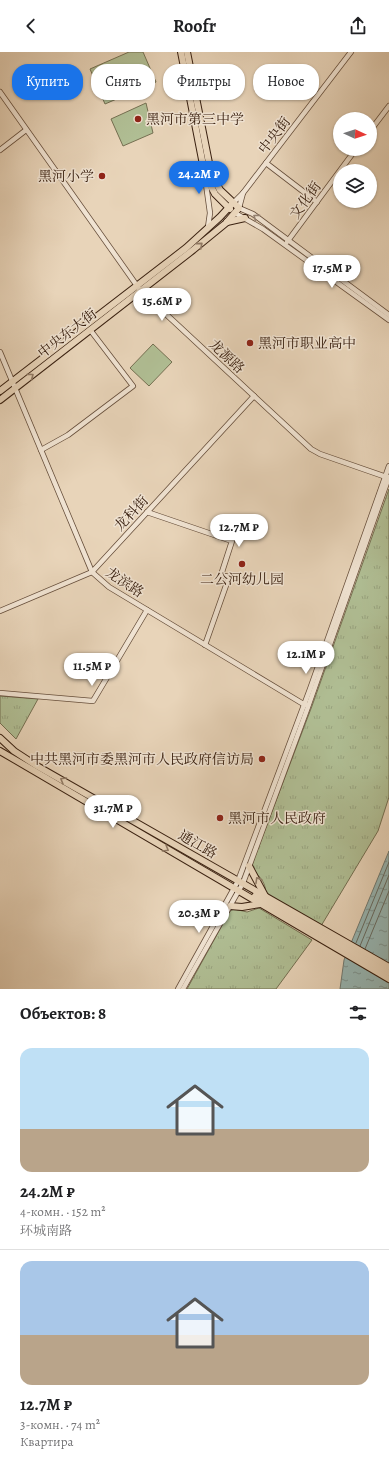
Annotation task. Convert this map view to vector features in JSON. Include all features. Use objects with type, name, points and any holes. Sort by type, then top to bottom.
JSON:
[{"type":"main road","points":[[181,52],[202,162],[210,186],[237,211]]},
{"type":"main road","points":[[187,52],[211,173],[220,190],[231,205]]},
{"type":"main road","name":"中央东大街","points":[[0,400],[14,385],[138,288],[206,231],[231,205]]},
{"type":"main road","name":"中央东大街","points":[[0,392],[14,385],[91,331],[138,288],[193,250],[237,211]]},
{"type":"main road","points":[[226,222],[245,218]]},
{"type":"main road","name":"通江路","points":[[0,738],[7,745],[37,766],[321,934]]},
{"type":"main road","name":"通江路","points":[[0,751],[239,886]]},
{"type":"main road","points":[[249,866],[265,896]]},
{"type":"main road","points":[[239,886],[265,896],[389,980]]},
{"type":"main road","points":[[239,886],[260,904],[389,967]]},
{"type":"main road","points":[[230,906],[242,907],[260,904]]},
{"type":"main road","points":[[321,934],[389,973]]},
{"type":"street","name":"中央街","points":[[231,205],[243,193],[351,52]]},
{"type":"street","name":"龙源路","points":[[0,92],[138,288],[311,449],[320,454],[388,478]]},
{"type":"street","points":[[377,122],[389,106]]},
{"type":"street","points":[[0,150],[26,130]]},
{"type":"street","name":"文化街","points":[[287,243],[351,156]]},
{"type":"street","points":[[202,162],[210,213],[210,224],[206,231]]},
{"type":"street","points":[[266,163],[317,202]]},
{"type":"street","points":[[237,211],[243,193]]},
{"type":"street","points":[[237,211],[245,218],[287,243],[389,315]]},
{"type":"street","points":[[237,211],[252,214],[287,243],[389,320]]},
{"type":"street","points":[[41,450],[68,435],[133,386],[91,331]]},
{"type":"street","name":"龙滨路","points":[[0,352],[92,572],[109,587],[306,706]]},
{"type":"street","name":"龙科街","points":[[0,611],[92,572],[254,396]]},
{"type":"street","points":[[183,989],[230,906],[249,866],[388,478],[389,466]]},
{"type":"street","points":[[147,512],[232,542],[221,575],[229,577],[205,645]]},
{"type":"street","points":[[0,693],[93,701],[147,610]]},
{"type":"street","points":[[178,989],[239,886],[306,706]]},
{"type":"street","points":[[0,751],[7,745]]},
{"type":"green space","points":[[129,52],[143,52],[148,64],[101,64]]},
{"type":"green space","points":[[103,100],[114,100],[105,104]]},
{"type":"green space","points":[[146,103],[153,133],[123,146],[111,119]]},
{"type":"green space","points":[[153,344],[172,362],[149,386],[130,368]]},
{"type":"green space","points":[[389,489],[389,797],[378,831],[321,926],[266,894],[264,884],[255,872],[252,864],[312,706]]},
{"type":"green space","points":[[0,696],[38,699],[16,739],[0,723]]},
{"type":"green space","points":[[259,908],[312,940],[276,989],[187,989],[230,911],[234,909],[247,912]]},
{"type":"water","points":[[389,851],[389,989],[340,989],[344,960]]},
{"type":"place","name":"黑河市第三中学","points":[[138,119]]},
{"type":"place","name":"黑河小学","points":[[102,176]]},
{"type":"place","name":"黑河市职业高中","points":[[250,343]]},
{"type":"place","name":"二公河幼儿园","points":[[242,564]]},
{"type":"place","name":"中共黑河市委黑河市人民政府信访局","points":[[262,759]]},
{"type":"place","name":"黑河市人民政府","points":[[220,818]]}]
